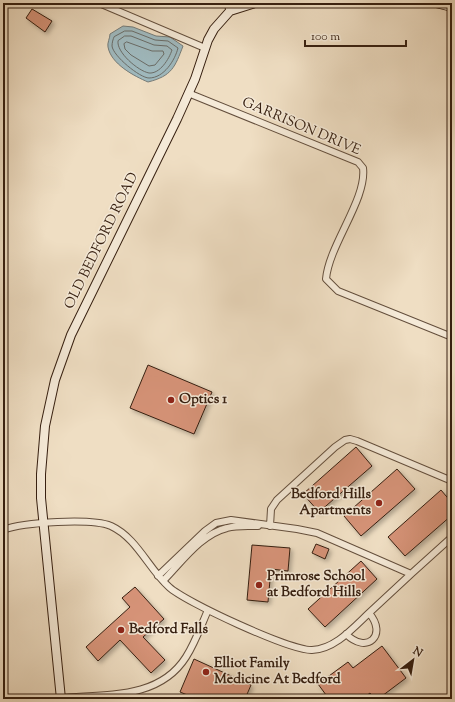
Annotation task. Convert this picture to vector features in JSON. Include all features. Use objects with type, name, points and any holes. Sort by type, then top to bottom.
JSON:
[{"type":"street","points":[[99,3],[205,48]]},
{"type":"street","name":"OLD BEDFORD ROAD","points":[[60,698],[43,524],[41,474],[45,426],[50,398],[62,357],[81,313],[188,93],[214,29],[228,7],[255,3]]},
{"type":"street","points":[[436,3],[452,7]]},
{"type":"street","name":"GARRISON DRIVE","points":[[188,93],[358,162],[364,168],[363,185],[332,257],[327,270],[326,279],[338,290],[452,337]]},
{"type":"street","points":[[270,526],[271,509],[277,500],[335,447],[345,440],[350,439],[367,444],[452,481]]},
{"type":"street","points":[[158,576],[195,539],[216,523],[231,520],[317,533],[411,574]]},
{"type":"street","points":[[3,530],[78,521],[94,522],[109,526],[129,539],[158,576],[187,600],[301,649],[311,650],[328,646],[346,634],[452,537]]},
{"type":"street","points":[[163,581],[214,532],[233,527],[270,526]]},
{"type":"street","points":[[60,698],[136,692],[160,683],[174,672],[186,658],[208,610]]},
{"type":"street","points":[[346,634],[355,642],[360,644],[370,642],[374,639],[378,629],[377,624],[369,613]]},
{"type":"water","points":[[123,26],[133,27],[156,36],[170,37],[183,46],[178,60],[172,70],[168,74],[156,80],[148,82],[130,73],[118,64],[110,53],[108,44],[110,34]]},
{"type":"building","points":[[32,9],[52,21],[45,32],[26,18]]},
{"type":"building","name":"Optics 1","points":[[148,365],[212,392],[194,434],[130,408]]},
{"type":"building","name":"Bedford Hills Apartments","points":[[356,447],[372,466],[319,512],[303,494]]},
{"type":"building","name":"Bedford Hills Apartments","points":[[397,469],[415,489],[361,536],[344,516]]},
{"type":"building","name":"Bedford Hills Apartments","points":[[441,490],[452,503],[452,515],[405,556],[388,537]]},
{"type":"building","name":"Bedford Hills Apartments","points":[[316,544],[329,549],[325,559],[312,553]]},
{"type":"building","name":"Primrose School at Bedford Hills","points":[[252,545],[290,548],[288,571],[271,569],[268,602],[247,600]]},
{"type":"building","name":"Bedford Hills Apartments","points":[[361,561],[377,579],[325,627],[308,609]]},
{"type":"building","name":"Bedford Falls","points":[[135,587],[164,619],[143,637],[165,660],[151,673],[120,640],[98,661],[86,647],[130,607],[122,598]]},
{"type":"building","points":[[382,646],[406,678],[378,699],[375,699],[370,693],[362,699],[329,699],[318,684],[348,662],[353,668]]},
{"type":"building","name":"Elliot Family Medicine At Bedford","points":[[194,659],[251,685],[245,699],[197,699],[180,692]]},
{"type":"place","name":"Optics 1","points":[[171,400]]},
{"type":"place","name":"Bedford Hills Apartments","points":[[379,503]]},
{"type":"place","name":"Primrose School at Bedford Hills","points":[[259,585]]},
{"type":"place","name":"Bedford Falls","points":[[121,630]]},
{"type":"place","name":"Elliot Family Medicine At Bedford","points":[[206,672]]}]
